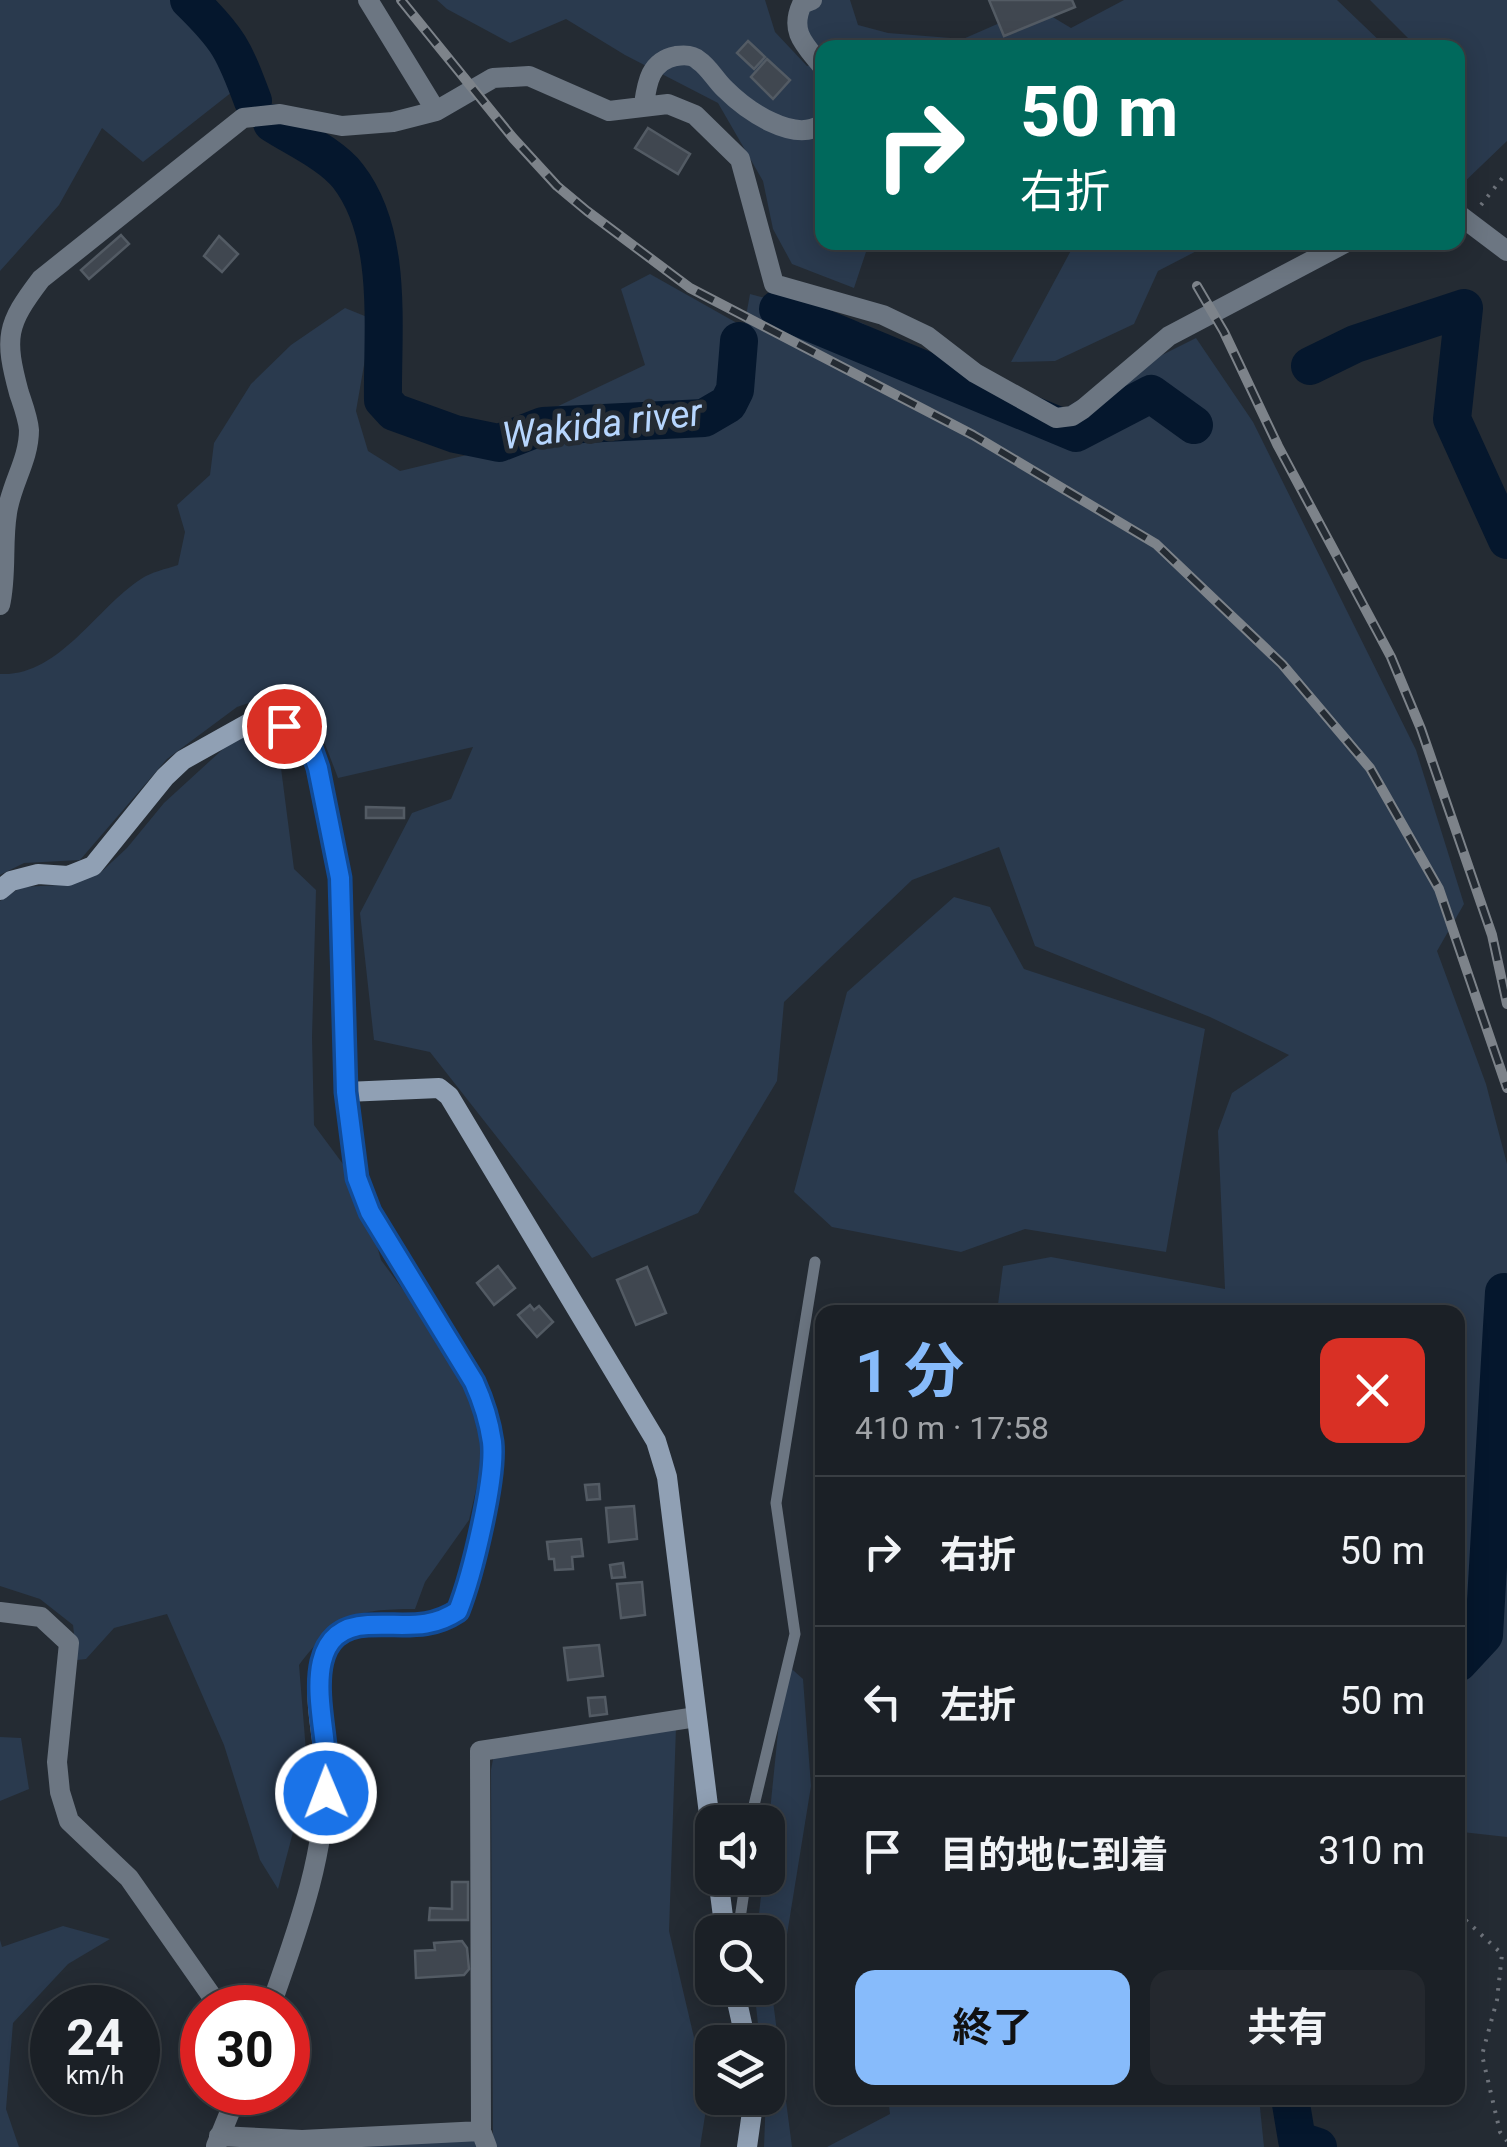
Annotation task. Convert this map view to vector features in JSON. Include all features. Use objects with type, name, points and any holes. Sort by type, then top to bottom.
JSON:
[{"type":"street","points":[[368,0],[436,111]]},
{"type":"street","points":[[812,0],[802,4],[795,18],[797,36],[815,58]]},
{"type":"street","points":[[644,104],[653,68],[680,55],[696,57],[739,102],[788,130],[815,129]]},
{"type":"street","points":[[0,605],[6,510],[26,452],[29,427],[14,374],[9,343],[11,324],[41,279],[243,118],[280,114],[342,126],[393,122],[436,111],[493,78],[528,76],[609,111],[668,104],[695,115],[740,159],[774,284],[883,316],[926,336],[975,373],[1056,418],[1072,416],[1084,408],[1169,336],[1332,250]]},
{"type":"street","points":[[1465,218],[1507,250]]},
{"type":"street","points":[[0,890],[11,881],[38,874],[68,876],[93,866],[183,760],[251,722],[284,726],[310,745],[340,878],[346,1092],[357,1178],[370,1212],[474,1382],[485,1408],[492,1446],[479,1534],[458,1611],[428,1626],[364,1624],[341,1634],[325,1649],[318,1683],[326,1793],[303,1914],[278,1985]]},
{"type":"street","points":[[346,1092],[439,1088],[449,1096],[656,1441],[666,1477],[708,1805]]},
{"type":"street","points":[[0,1612],[41,1617],[68,1643],[57,1762],[60,1792],[69,1821],[128,1878],[204,1985]]},
{"type":"street","points":[[228,2115],[217,2141],[303,2144],[484,2139],[480,1750],[696,1717]]},
{"type":"street","points":[[747,2147],[752,2115]]},
{"type":"lane","points":[[754,1805],[795,1634],[776,1504],[815,1262]]},
{"type":"path","points":[[1465,215],[1507,172]]},
{"type":"path","points":[[1465,1920],[1502,1954],[1497,2000],[1482,2055],[1500,2132],[1507,2141]]},
{"type":"shaded area","points":[[0,0],[209,0],[233,30],[232,92],[143,162],[102,128],[59,205],[0,271]]},
{"type":"shaded area","points":[[437,0],[765,0],[775,32],[807,66],[815,64],[815,250],[867,250],[854,288],[792,264],[773,229],[763,181],[718,103],[566,19],[510,43]]},
{"type":"shaded area","points":[[811,0],[850,0],[858,25],[888,33],[963,39],[1036,7],[1071,28],[1124,0],[1337,0],[1379,40],[815,40],[815,51],[794,24]]},
{"type":"shaded area","points":[[1370,0],[1507,0],[1507,141],[1465,181],[1465,40],[1410,40]]},
{"type":"shaded area","points":[[1071,250],[1198,250],[1158,271],[1134,324],[1055,361],[1011,362]]},
{"type":"shaded area","points":[[650,274],[744,327],[750,294],[862,323],[1050,417],[1112,380],[1196,338],[1253,422],[1416,750],[1464,904],[1437,951],[1486,1084],[1507,1164],[1507,1837],[1465,1832],[1465,1305],[998,1305],[1003,1266],[1051,1257],[1225,1289],[1218,1131],[1232,1093],[1289,1055],[1210,1017],[1035,946],[999,847],[912,880],[784,1002],[777,1081],[698,1213],[592,1258],[430,1052],[374,1040],[360,913],[412,813],[451,799],[473,747],[338,778],[312,710],[272,695],[237,707],[167,759],[80,860],[24,863],[0,875],[0,674],[21,672],[59,653],[141,579],[178,565],[185,532],[177,505],[210,475],[214,443],[251,384],[291,345],[345,308],[372,319],[356,411],[368,451],[400,471],[475,453],[533,418],[645,365],[621,289]]},
{"type":"shaded area","points":[[253,729],[277,737],[294,869],[316,890],[314,1125],[360,1187],[381,1260],[438,1337],[470,1394],[484,1455],[469,1520],[425,1582],[415,1609],[376,1611],[348,1619],[324,1636],[299,1665],[306,1751],[301,1802],[278,1889],[260,1860],[224,1745],[167,1614],[114,1628],[86,1659],[77,1660],[73,1625],[40,1599],[0,1586],[0,901],[21,887],[61,885],[99,874],[127,848],[164,803],[223,749]]},
{"type":"shaded area","points":[[954,897],[990,907],[1024,969],[1205,1029],[1166,1252],[1025,1229],[961,1252],[832,1227],[794,1192],[847,992]]},
{"type":"shaded area","points":[[785,1663],[803,1679],[811,1786],[785,1947],[785,1915],[759,1915],[761,1895],[785,1895],[785,1805],[771,1805]]},
{"type":"shaded area","points":[[676,1727],[669,1931],[695,2042],[695,2115],[705,2115],[700,2147],[255,2147],[493,2140],[494,1754]]},
{"type":"shaded area","points":[[0,1737],[21,1738],[29,1789],[0,1801]]},
{"type":"shaded area","points":[[63,1926],[110,1939],[68,1964],[48,1985],[30,1985],[30,2005],[13,2023],[6,2109],[19,2147],[0,2147],[0,1940],[2,1947]]},
{"type":"shaded area","points":[[756,2005],[774,2005],[776,2025],[758,2025]]},
{"type":"shaded area","points":[[785,2093],[792,2147],[764,2147],[765,2115],[785,2115]]},
{"type":"shaded area","points":[[889,2105],[1260,2105],[1264,2147],[827,2147],[890,2114]]},
{"type":"building","points":[[989,0],[1072,0],[1075,7],[1004,36]]},
{"type":"building","points":[[748,41],[765,57],[754,69],[737,53]]},
{"type":"building","points":[[767,59],[790,80],[773,99],[751,77]]},
{"type":"building","points":[[648,128],[690,154],[678,174],[635,148]]},
{"type":"building","points":[[121,235],[129,244],[89,279],[81,270]]},
{"type":"building","points":[[219,236],[238,254],[222,272],[204,256]]},
{"type":"building","points":[[366,807],[404,808],[404,818],[366,818]]},
{"type":"building","points":[[498,1266],[515,1288],[494,1305],[477,1283]]},
{"type":"building","points":[[647,1267],[666,1313],[636,1325],[617,1280]]},
{"type":"building","points":[[530,1305],[534,1310],[539,1306],[553,1322],[537,1337],[518,1315]]},
{"type":"building","points":[[599,1484],[600,1499],[587,1500],[585,1485]]},
{"type":"building","points":[[634,1506],[637,1539],[609,1542],[606,1508]]},
{"type":"building","points":[[581,1539],[583,1556],[572,1557],[573,1569],[555,1570],[547,1542]]},
{"type":"building","points":[[623,1563],[625,1577],[612,1578],[610,1565]]},
{"type":"building","points":[[642,1582],[645,1615],[621,1618],[617,1584]]},
{"type":"building","points":[[599,1645],[603,1676],[568,1680],[564,1648]]},
{"type":"building","points":[[605,1697],[607,1714],[590,1716],[588,1698]]},
{"type":"building","points":[[452,1882],[468,1882],[468,1920],[429,1920],[430,1908],[452,1909]]},
{"type":"building","points":[[462,1941],[467,1948],[469,1969],[464,1975],[416,1978],[415,1951],[435,1950],[434,1943]]},
{"type":"waterway","name":"Wakida river","points":[[189,0],[229,46],[253,101]]},
{"type":"waterway","name":"Wakida river","points":[[272,123],[332,161],[348,176],[363,200],[379,254],[384,314],[383,400],[394,412],[455,434],[499,443],[543,426],[704,418],[728,404],[735,390],[739,341]]},
{"type":"waterway","name":"Wakida river","points":[[1310,366],[1355,344],[1464,308],[1452,419],[1507,540]]},
{"type":"waterway","name":"Wakida river","points":[[778,309],[1076,433],[1151,394],[1194,425]]},
{"type":"waterway","name":"Wakida river","points":[[1465,1655],[1484,1635],[1504,1292]]},
{"type":"waterway","name":"Wakida river","points":[[1291,2105],[1297,2140],[1318,2147]]},
{"type":"railway","points":[[401,0],[513,138],[557,186],[587,211],[690,288],[973,435],[1156,544],[1282,664],[1370,768],[1439,889],[1507,1088]]},
{"type":"railway","points":[[1197,286],[1391,657],[1421,729],[1492,935],[1507,1004]]},
{"type":"route","points":[[284,726],[310,745],[340,878],[346,1092],[357,1178],[370,1212],[474,1382],[485,1408],[492,1446],[479,1534],[458,1611],[428,1626],[364,1624],[341,1634],[325,1649],[318,1683],[326,1793]]}]
